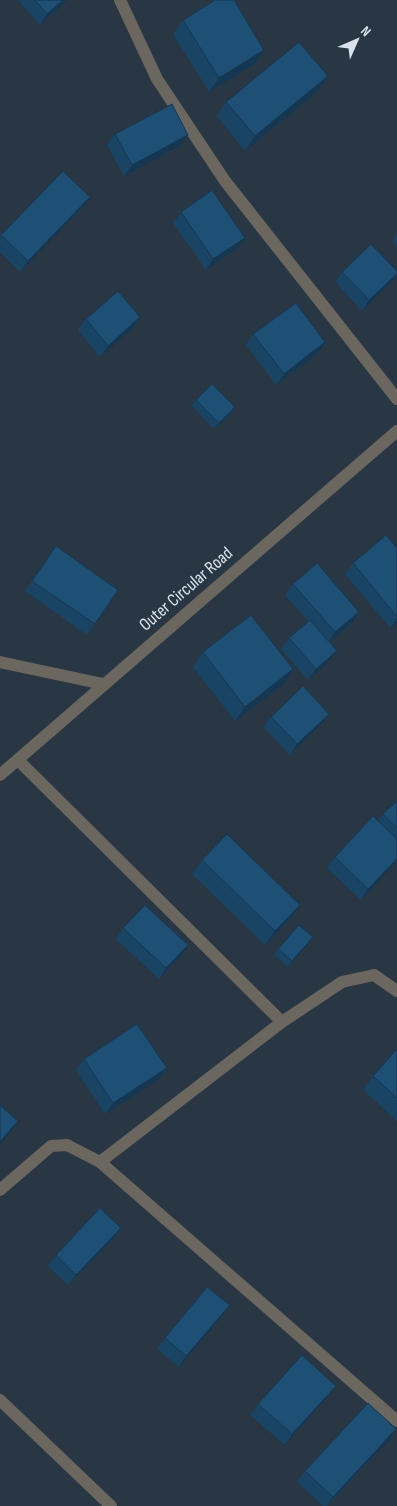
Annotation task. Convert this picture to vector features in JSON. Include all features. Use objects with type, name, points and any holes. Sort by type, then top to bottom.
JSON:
[{"type":"street","points":[[120,0],[157,79],[225,181],[397,398]]},
{"type":"street","name":"Outer Circular Road","points":[[0,775],[397,431]]},
{"type":"street","points":[[0,662],[103,684]]},
{"type":"street","points":[[18,760],[282,1022]]},
{"type":"street","points":[[100,1162],[282,1022],[342,982],[374,976],[397,991]]},
{"type":"street","points":[[0,1190],[51,1146],[67,1145],[100,1162],[397,1421]]},
{"type":"street","points":[[0,1400],[111,1506]]},
{"type":"building","points":[[35,0],[63,0],[47,14]]},
{"type":"building","points":[[215,0],[234,0],[264,50],[219,78],[183,20]]},
{"type":"building","points":[[299,42],[328,76],[255,136],[226,102]]},
{"type":"building","points":[[172,104],[188,135],[132,165],[115,134]]},
{"type":"building","points":[[63,171],[90,197],[28,261],[1,235]]},
{"type":"building","points":[[212,190],[245,238],[213,259],[181,212]]},
{"type":"building","points":[[371,244],[397,271],[397,274],[369,300],[342,272]]},
{"type":"building","points":[[118,291],[140,317],[108,346],[86,319]]},
{"type":"building","points":[[296,303],[325,342],[284,374],[253,334]]},
{"type":"building","points":[[212,384],[235,407],[219,423],[196,400]]},
{"type":"building","points":[[386,535],[397,548],[397,617],[353,563]]},
{"type":"building","points":[[56,546],[118,590],[95,624],[32,581]]},
{"type":"building","points":[[317,563],[359,612],[335,632],[293,584]]},
{"type":"building","points":[[251,615],[293,669],[245,707],[203,652]]},
{"type":"building","points":[[310,620],[337,651],[316,669],[289,638]]},
{"type":"building","points":[[303,686],[329,714],[297,744],[271,717]]},
{"type":"building","points":[[397,801],[397,828],[383,814]]},
{"type":"building","points":[[373,816],[397,839],[397,859],[368,889],[335,857]]},
{"type":"building","points":[[227,834],[300,905],[275,931],[202,860]]},
{"type":"building","points":[[145,905],[188,945],[166,968],[123,928]]},
{"type":"building","points":[[299,925],[313,937],[292,961],[278,949]]},
{"type":"building","points":[[137,1024],[167,1068],[113,1103],[84,1059]]},
{"type":"building","points":[[397,1049],[397,1098],[373,1076]]},
{"type":"building","points":[[0,1105],[18,1121],[0,1142]]},
{"type":"building","points":[[100,1208],[121,1228],[76,1275],[56,1255]]},
{"type":"building","points":[[207,1287],[230,1305],[186,1356],[165,1338]]},
{"type":"building","points":[[302,1355],[336,1386],[292,1434],[258,1404]]},
{"type":"building","points":[[368,1403],[396,1429],[333,1497],[305,1471]]}]
